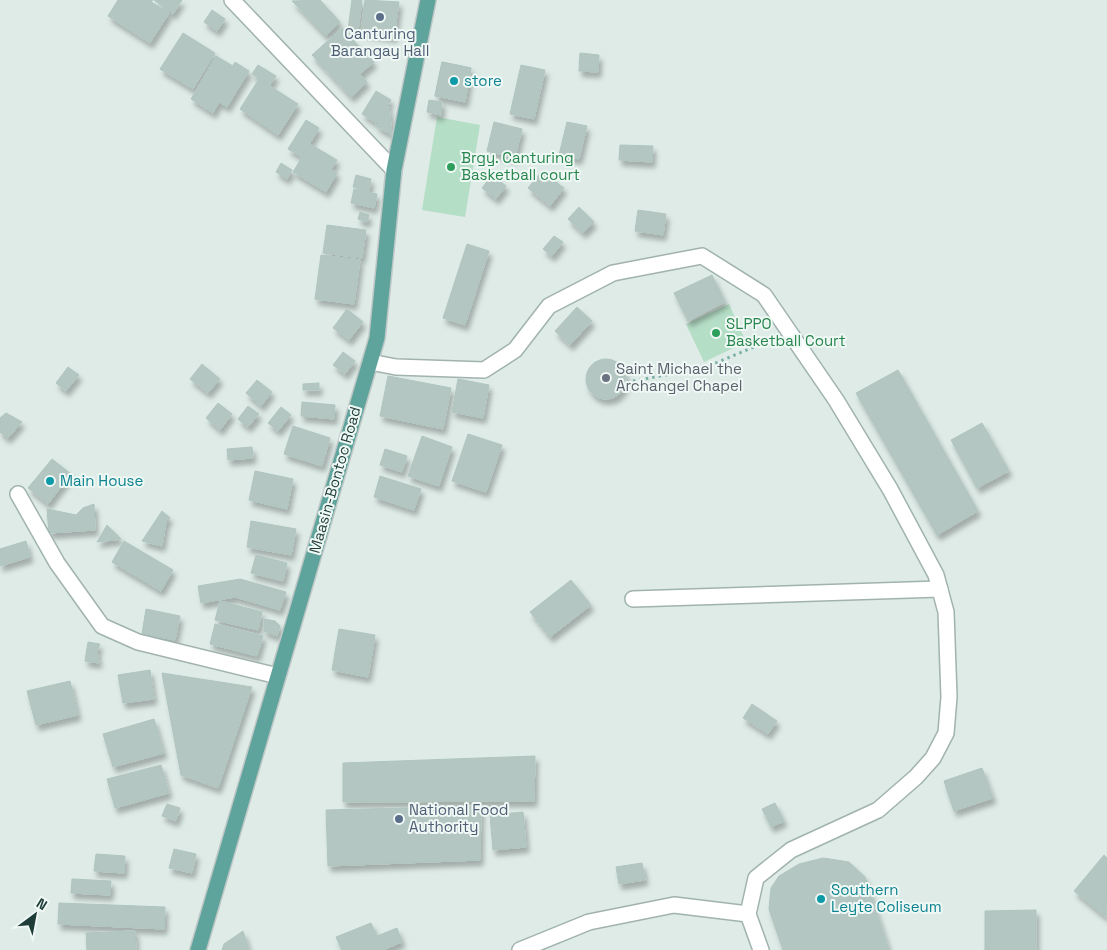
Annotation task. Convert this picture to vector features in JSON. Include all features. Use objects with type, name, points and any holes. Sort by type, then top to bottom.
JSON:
[{"type":"main road","name":"Maasin-Bontoc Road","points":[[198,950],[377,338],[394,170],[428,0]]},
{"type":"street","points":[[232,0],[394,170]]},
{"type":"street","points":[[370,362],[396,367],[484,370],[515,350],[549,306],[613,273],[702,256],[764,295],[836,400],[890,489],[936,575],[946,612],[949,658],[949,698],[946,733],[933,758],[916,777],[878,810],[791,850],[756,878],[748,914],[761,950]]},
{"type":"street","points":[[18,494],[57,564],[102,626],[138,642],[278,676]]},
{"type":"street","points":[[633,599],[940,589]]},
{"type":"street","points":[[520,950],[589,922],[674,905],[748,914]]},
{"type":"path","points":[[633,381],[704,368],[751,350],[789,332]]},
{"type":"green space","name":"Brgy. Canturing Basketball court","points":[[437,117],[480,125],[465,217],[422,210]]},
{"type":"green space","name":"SLPPO Basketball Court","points":[[729,304],[746,342],[704,362],[686,324]]},
{"type":"building","points":[[118,0],[153,0],[151,2],[169,13],[150,43],[108,16]]},
{"type":"building","points":[[154,0],[182,0],[173,14]]},
{"type":"building","points":[[320,0],[340,22],[326,36],[292,1]]},
{"type":"building","points":[[352,0],[362,0],[358,31],[348,30]]},
{"type":"building","name":"Canturing Barangay Hall","points":[[365,0],[399,2],[394,37],[361,32]]},
{"type":"building","points":[[212,10],[225,19],[217,31],[204,22]]},
{"type":"building","points":[[342,28],[374,62],[360,74],[367,82],[351,97],[312,55]]},
{"type":"building","points":[[183,33],[215,53],[193,89],[160,69]]},
{"type":"building","points":[[580,53],[599,55],[598,72],[579,71]]},
{"type":"building","points":[[216,56],[233,66],[235,62],[249,71],[227,107],[219,102],[213,113],[191,99]]},
{"type":"building","name":"store","points":[[442,62],[471,68],[465,102],[435,96]]},
{"type":"building","name":"store","points":[[442,62],[471,68],[465,102],[435,96]]},
{"type":"building","points":[[258,65],[276,76],[270,85],[252,74]]},
{"type":"building","points":[[521,65],[545,70],[534,119],[510,114]]},
{"type":"building","points":[[259,79],[298,104],[278,135],[240,109]]},
{"type":"building","points":[[376,91],[391,100],[376,123],[362,114]]},
{"type":"building","points":[[429,100],[442,102],[441,115],[427,112]]},
{"type":"building","points":[[389,106],[392,135],[376,126]]},
{"type":"building","points":[[306,120],[319,128],[302,157],[288,149]]},
{"type":"building","points":[[494,122],[522,129],[515,158],[487,151]]},
{"type":"building","points":[[567,122],[587,126],[579,159],[559,155]]},
{"type":"building","points":[[310,144],[337,160],[331,169],[337,173],[326,192],[293,172]]},
{"type":"building","points":[[620,145],[653,146],[652,162],[619,160]]},
{"type":"building","points":[[281,163],[292,170],[287,179],[276,172]]},
{"type":"building","points":[[542,171],[564,188],[550,206],[528,188]]},
{"type":"building","points":[[356,175],[371,179],[369,191],[353,187]]},
{"type":"building","points":[[492,175],[506,186],[496,199],[482,188]]},
{"type":"building","points":[[354,189],[377,194],[374,208],[351,203]]},
{"type":"building","points":[[579,207],[594,222],[583,233],[568,219]]},
{"type":"building","points":[[638,210],[666,214],[663,235],[635,231]]},
{"type":"building","points":[[360,212],[369,215],[367,222],[358,219]]},
{"type":"building","points":[[327,225],[366,230],[362,258],[323,253]]},
{"type":"building","points":[[554,236],[563,242],[552,256],[543,249]]},
{"type":"building","points":[[467,244],[489,251],[465,325],[443,318]]},
{"type":"building","points":[[321,255],[360,260],[354,304],[315,299]]},
{"type":"building","points":[[712,275],[725,302],[688,321],[674,293]]},
{"type":"building","points":[[577,307],[592,321],[570,345],[555,331]]},
{"type":"building","points":[[347,309],[363,322],[349,340],[333,328]]},
{"type":"building","points":[[343,352],[355,361],[345,374],[333,365]]},
{"type":"building","name":"Saint Michael the Archangel Chapel","points":[[610,359],[617,362],[623,368],[626,379],[625,387],[617,396],[610,399],[602,399],[595,396],[587,387],[586,375],[589,368],[598,360]]},
{"type":"building","points":[[202,364],[220,379],[208,393],[190,379]]},
{"type":"building","points":[[68,367],[79,375],[66,391],[56,383]]},
{"type":"building","points":[[898,370],[978,511],[937,535],[856,393]]},
{"type":"building","points":[[388,376],[451,388],[443,429],[380,416]]},
{"type":"building","points":[[458,379],[489,385],[483,418],[452,412]]},
{"type":"building","points":[[257,380],[272,392],[261,406],[246,393]]},
{"type":"building","points":[[319,383],[319,390],[303,390],[303,384]]},
{"type":"building","points":[[302,402],[335,405],[334,419],[301,416]]},
{"type":"building","points":[[218,403],[232,414],[220,430],[206,418]]},
{"type":"building","points":[[248,406],[259,414],[248,427],[238,419]]},
{"type":"building","points":[[281,407],[291,415],[278,431],[268,423]]},
{"type":"building","points":[[6,413],[22,422],[8,438],[0,432],[0,418]]},
{"type":"building","points":[[982,423],[1009,471],[977,488],[951,440]]},
{"type":"building","points":[[293,426],[330,438],[322,466],[284,454]]},
{"type":"building","points":[[468,434],[502,445],[486,492],[452,481]]},
{"type":"building","points":[[422,436],[452,447],[439,486],[408,476]]},
{"type":"building","points":[[252,447],[253,458],[228,460],[227,449]]},
{"type":"building","points":[[385,449],[407,456],[402,472],[380,465]]},
{"type":"building","name":"Main House","points":[[52,459],[71,474],[48,504],[28,488]]},
{"type":"building","points":[[255,471],[293,479],[287,509],[249,500]]},
{"type":"building","points":[[380,476],[421,489],[414,510],[374,497]]},
{"type":"building","points":[[94,504],[95,530],[49,533],[47,509],[76,515],[83,508]]},
{"type":"building","points":[[162,511],[170,518],[166,522],[162,546],[142,541]]},
{"type":"building","points":[[251,521],[296,529],[291,555],[247,547]]},
{"type":"building","points":[[107,525],[121,539],[97,542]]},
{"type":"building","points":[[26,541],[30,557],[0,566],[0,549]]},
{"type":"building","points":[[124,541],[173,570],[161,591],[112,562]]},
{"type":"building","points":[[256,555],[287,563],[283,581],[251,573]]},
{"type":"building","points":[[240,579],[286,592],[280,610],[235,597],[201,603],[198,586]]},
{"type":"building","points":[[571,580],[591,605],[550,637],[530,612]]},
{"type":"building","points":[[220,601],[262,612],[258,630],[215,620]]},
{"type":"building","points":[[146,609],[180,616],[175,640],[142,634]]},
{"type":"building","points":[[264,619],[275,621],[280,626],[277,636],[264,631]]},
{"type":"building","points":[[215,624],[263,636],[257,656],[210,644]]},
{"type":"building","points":[[339,629],[375,635],[368,677],[332,670]]},
{"type":"building","points":[[88,642],[100,644],[97,651],[99,663],[85,661]]},
{"type":"building","points":[[150,670],[154,699],[123,703],[118,675]]},
{"type":"building","points":[[162,673],[252,687],[218,788],[181,775]]},
{"type":"building","points":[[70,681],[78,715],[36,725],[27,691]]},
{"type":"building","points":[[752,704],[777,721],[768,734],[743,718]]},
{"type":"building","points":[[154,719],[164,753],[113,767],[103,734]]},
{"type":"building","points":[[535,756],[534,801],[343,802],[343,763]]},
{"type":"building","points":[[161,765],[169,793],[115,808],[107,779]]},
{"type":"building","points":[[982,768],[993,798],[954,811],[944,781]]},
{"type":"building","points":[[775,803],[784,821],[771,827],[762,809]]},
{"type":"building","points":[[167,804],[180,808],[176,821],[162,816]]},
{"type":"building","points":[[481,806],[480,860],[328,866],[326,810]]},
{"type":"building","points":[[523,812],[526,847],[493,850],[490,815]]},
{"type":"building","points":[[174,849],[196,854],[192,873],[169,868]]},
{"type":"building","points":[[96,854],[125,856],[124,873],[94,871]]},
{"type":"building","points":[[1104,855],[1107,858],[1106,917],[1074,891]]},
{"type":"building","name":"Southern Leyte Coliseum","points":[[823,858],[849,862],[865,877],[889,950],[783,950],[769,909],[771,888],[779,876],[799,864]]},
{"type":"building","points":[[642,863],[645,880],[619,884],[616,867]]},
{"type":"building","points":[[72,879],[111,881],[110,895],[71,893]]},
{"type":"building","points":[[59,903],[165,907],[164,929],[58,924]]},
{"type":"building","points":[[1036,910],[1036,950],[985,950],[985,911]]},
{"type":"building","points":[[371,923],[377,936],[397,928],[402,942],[383,950],[342,950],[336,937]]},
{"type":"building","points":[[135,931],[136,950],[87,950],[86,933]]},
{"type":"building","points":[[243,931],[249,950],[222,950],[224,944]]},
{"type":"place","name":"Canturing Barangay Hall","points":[[380,17]]},
{"type":"place","name":"store","points":[[454,81]]},
{"type":"place","name":"Brgy. Canturing Basketball court","points":[[451,167]]},
{"type":"place","name":"SLPPO Basketball Court","points":[[716,333]]},
{"type":"place","name":"Saint Michael the Archangel Chapel","points":[[606,378]]},
{"type":"place","name":"Main House","points":[[50,481]]},
{"type":"place","name":"National Food Authority","points":[[399,819]]},
{"type":"place","name":"Southern Leyte Coliseum","points":[[821,899]]}]
